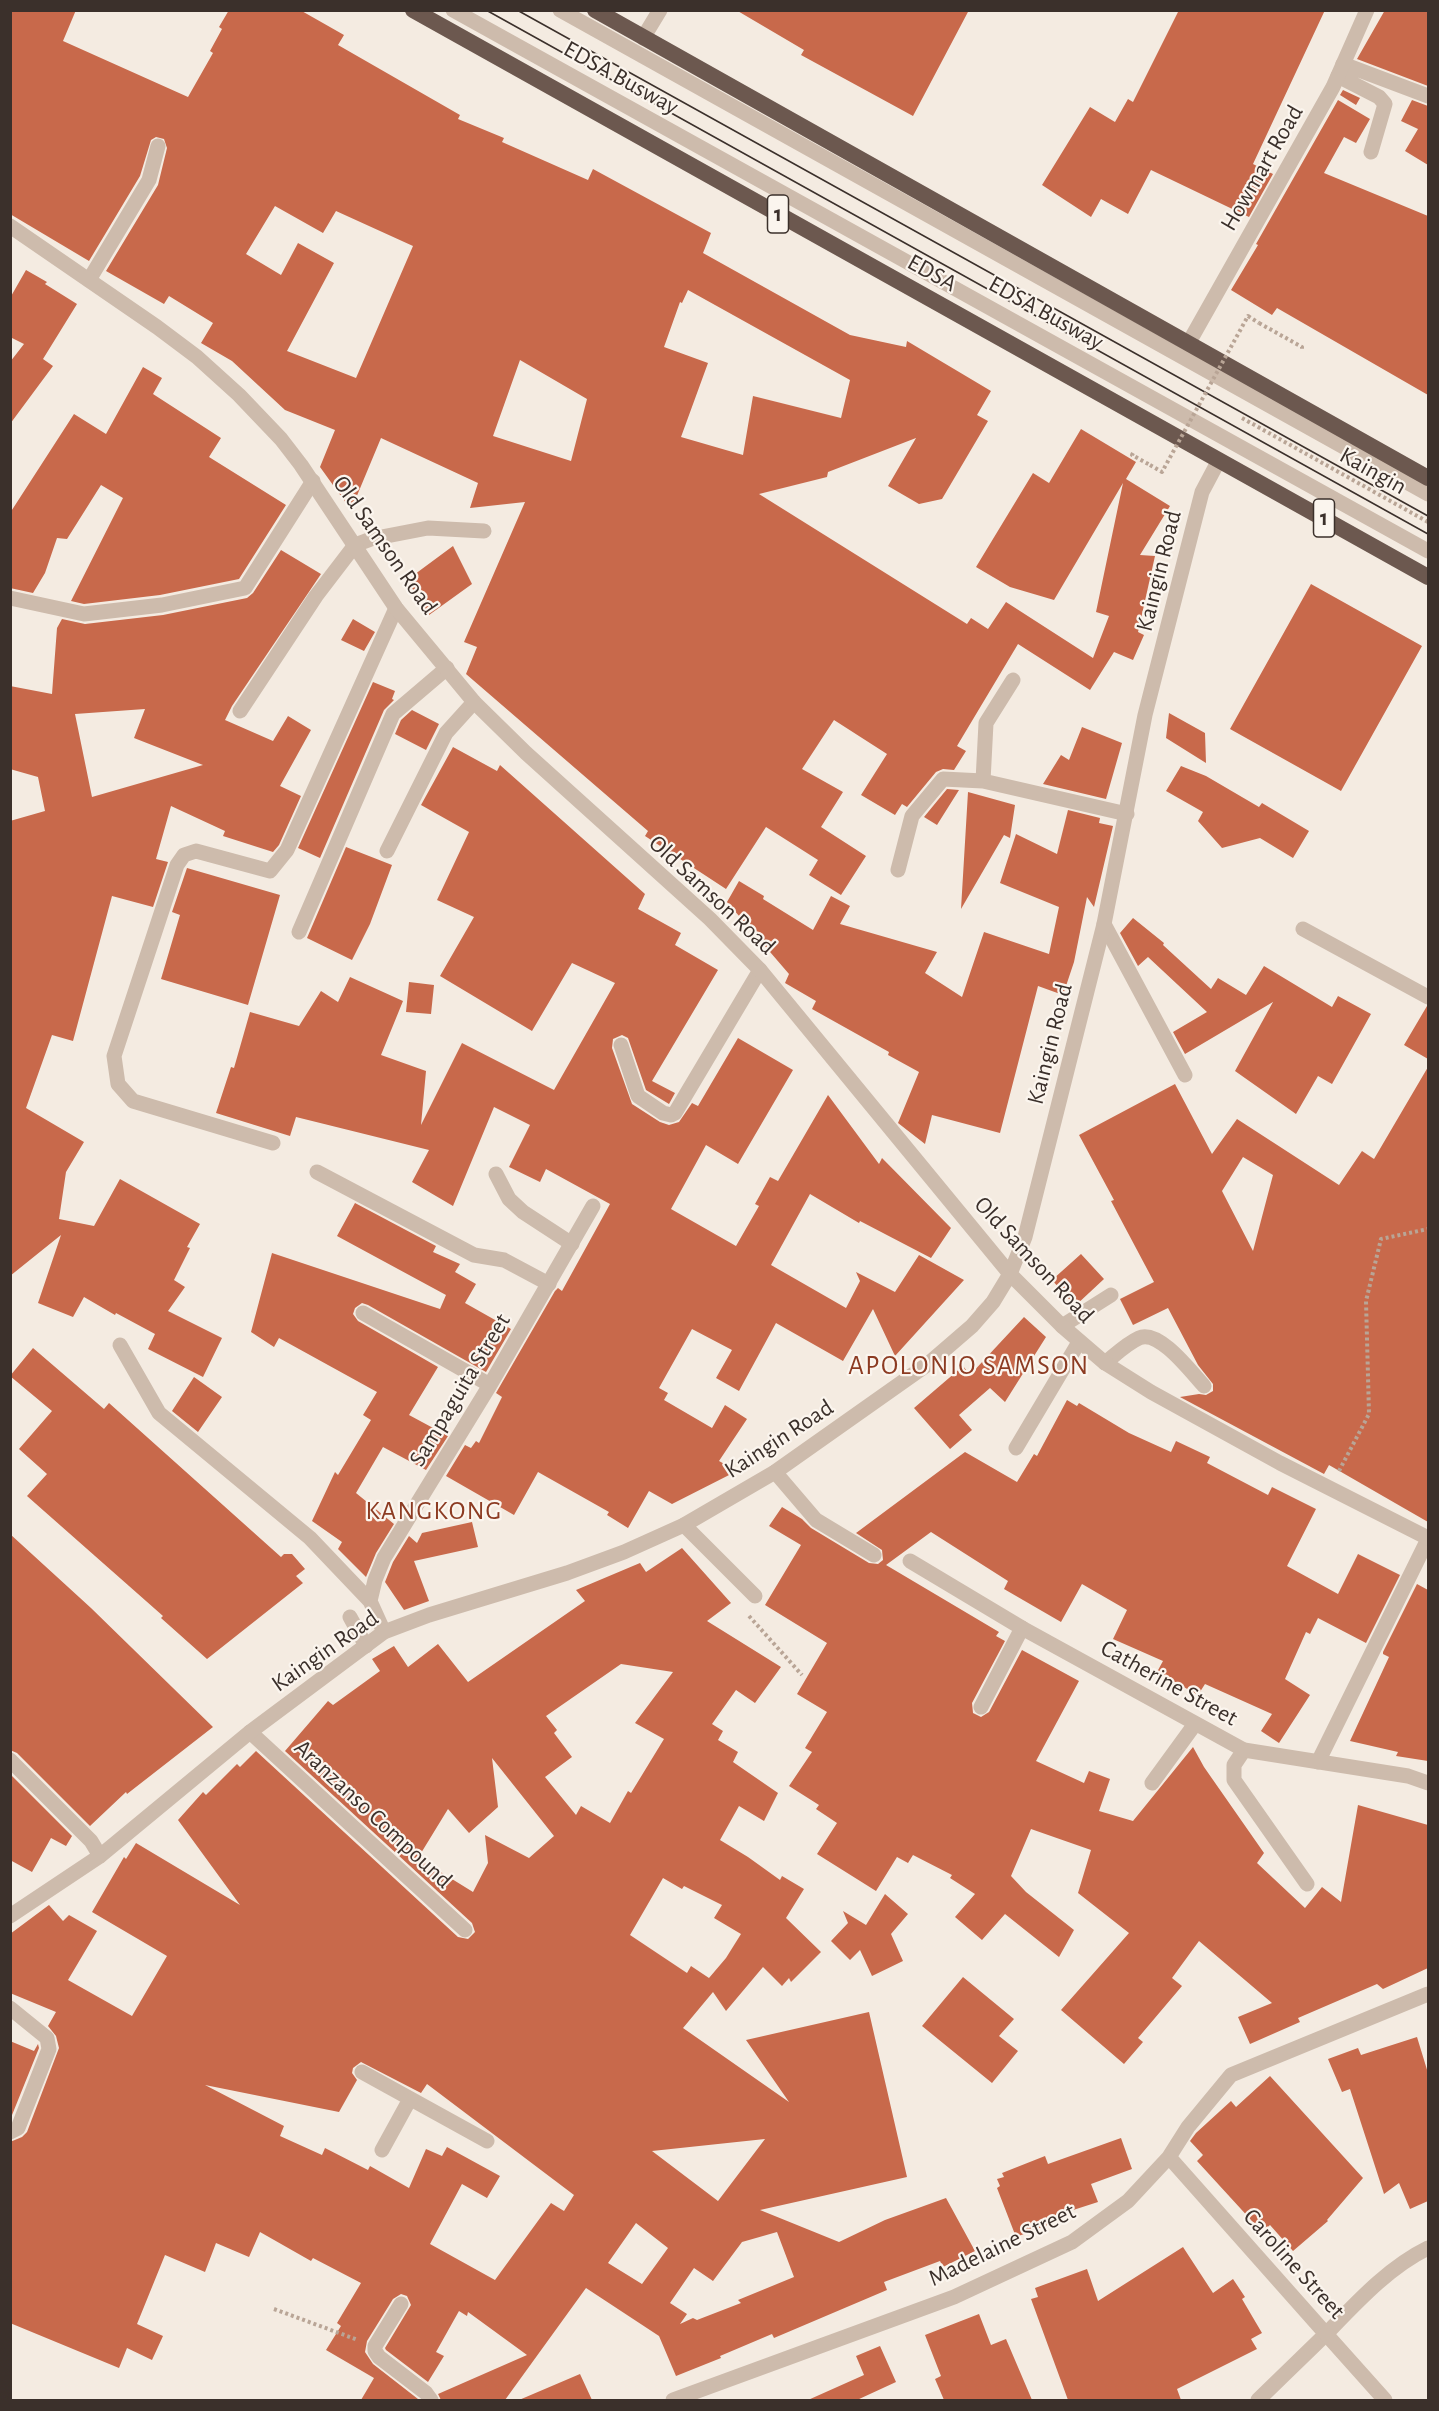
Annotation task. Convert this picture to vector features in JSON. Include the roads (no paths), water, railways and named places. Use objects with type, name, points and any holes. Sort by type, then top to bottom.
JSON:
[{"type":"highway","name":"EDSA","points":[[413,10],[1428,577]]},
{"type":"highway","points":[[595,10],[1428,478]]},
{"type":"street","name":"EDSA Busway","points":[[453,10],[1428,551]]},
{"type":"street","name":"EDSA Busway","points":[[560,10],[1428,494]]},
{"type":"street","points":[[643,38],[660,10]]},
{"type":"street","name":"Howmart Road","points":[[1188,344],[1341,70],[1367,10]]},
{"type":"street","points":[[1341,70],[1428,96]]},
{"type":"street","points":[[1341,70],[1379,97],[1385,104],[1371,152]]},
{"type":"street","points":[[89,280],[148,180],[158,146]]},
{"type":"street","name":"Old Samson Road","points":[[10,226],[197,357],[281,439],[313,481],[396,608],[474,702],[526,753],[710,919],[760,970],[1010,1274],[1079,1342],[1104,1363],[1151,1392],[1428,1538]]},
{"type":"street","name":"Kaingin Road","points":[[10,1916],[100,1856],[250,1732],[384,1632],[429,1615],[567,1573],[624,1552],[684,1525],[775,1472],[928,1364],[972,1326],[993,1302],[1010,1274],[1025,1237],[1104,924],[1145,715],[1202,492],[1219,460]]},
{"type":"street","points":[[10,598],[84,614],[162,605],[245,588],[313,481]]},
{"type":"street","points":[[240,711],[316,596],[355,545],[371,539],[428,528],[484,531]]},
{"type":"street","points":[[273,1143],[133,1101],[118,1084],[114,1056],[177,865],[184,855],[196,851],[270,871],[287,850],[396,608]]},
{"type":"street","points":[[299,932],[393,714],[447,668]]},
{"type":"street","points":[[982,781],[986,723],[1013,680]]},
{"type":"street","points":[[387,851],[446,733],[474,702]]},
{"type":"street","points":[[898,870],[912,816],[943,778],[982,781],[1127,814]]},
{"type":"street","points":[[1104,924],[1185,1075]]},
{"type":"street","points":[[1304,929],[1428,997]]},
{"type":"street","points":[[621,1045],[638,1096],[663,1113],[671,1115],[675,1113],[760,970]]},
{"type":"street","points":[[317,1172],[474,1254],[504,1260],[549,1284]]},
{"type":"street","points":[[496,1174],[509,1199],[537,1223],[572,1244]]},
{"type":"street","name":"Sampaguita Street","points":[[370,1601],[384,1558],[490,1385],[593,1206]]},
{"type":"street","points":[[1062,1326],[1111,1295]]},
{"type":"street","points":[[363,1313],[490,1385]]},
{"type":"street","points":[[1104,1363],[1139,1338],[1152,1337],[1167,1347],[1204,1386]]},
{"type":"street","points":[[1016,1448],[1079,1342]]},
{"type":"street","points":[[120,1345],[159,1413],[310,1538],[370,1601],[384,1632]]},
{"type":"street","points":[[775,1472],[816,1520],[874,1555]]},
{"type":"street","points":[[684,1525],[755,1596]]},
{"type":"street","points":[[1317,1762],[1428,1538]]},
{"type":"street","name":"Catherine Street","points":[[910,1561],[1022,1628],[1244,1750],[1408,1776],[1428,1783]]},
{"type":"street","points":[[350,1617],[366,1646]]},
{"type":"street","points":[[981,1707],[1022,1628]]},
{"type":"street","points":[[1152,1783],[1195,1724]]},
{"type":"street","name":"Aranzanso Compound","points":[[250,1732],[465,1930]]},
{"type":"street","points":[[1244,1750],[1234,1765],[1234,1780],[1307,1884]]},
{"type":"street","points":[[10,1760],[91,1842],[100,1856]]},
{"type":"street","name":"Madelaine Street","points":[[673,2400],[954,2297],[1072,2242],[1128,2201],[1168,2157],[1188,2127],[1231,2075],[1428,1994]]},
{"type":"street","points":[[10,2008],[47,2038],[49,2049],[18,2128],[10,2132]]},
{"type":"street","points":[[362,2072],[487,2141]]},
{"type":"street","points":[[382,2151],[410,2099]]},
{"type":"street","name":"Caroline Street","points":[[1168,2157],[1386,2400]]},
{"type":"street","points":[[1258,2400],[1382,2280],[1413,2256],[1428,2248]]},
{"type":"street","points":[[401,2304],[375,2346],[377,2356],[426,2392],[431,2400]]},
{"type":"tram line","points":[[486,10],[1428,534]]},
{"type":"tram line","points":[[517,10],[1428,516]]},
{"type":"district","name":"APOLONIO SAMSON","points":[[969,1366]]},
{"type":"district","name":"KANGKONG","points":[[434,1511]]}]
